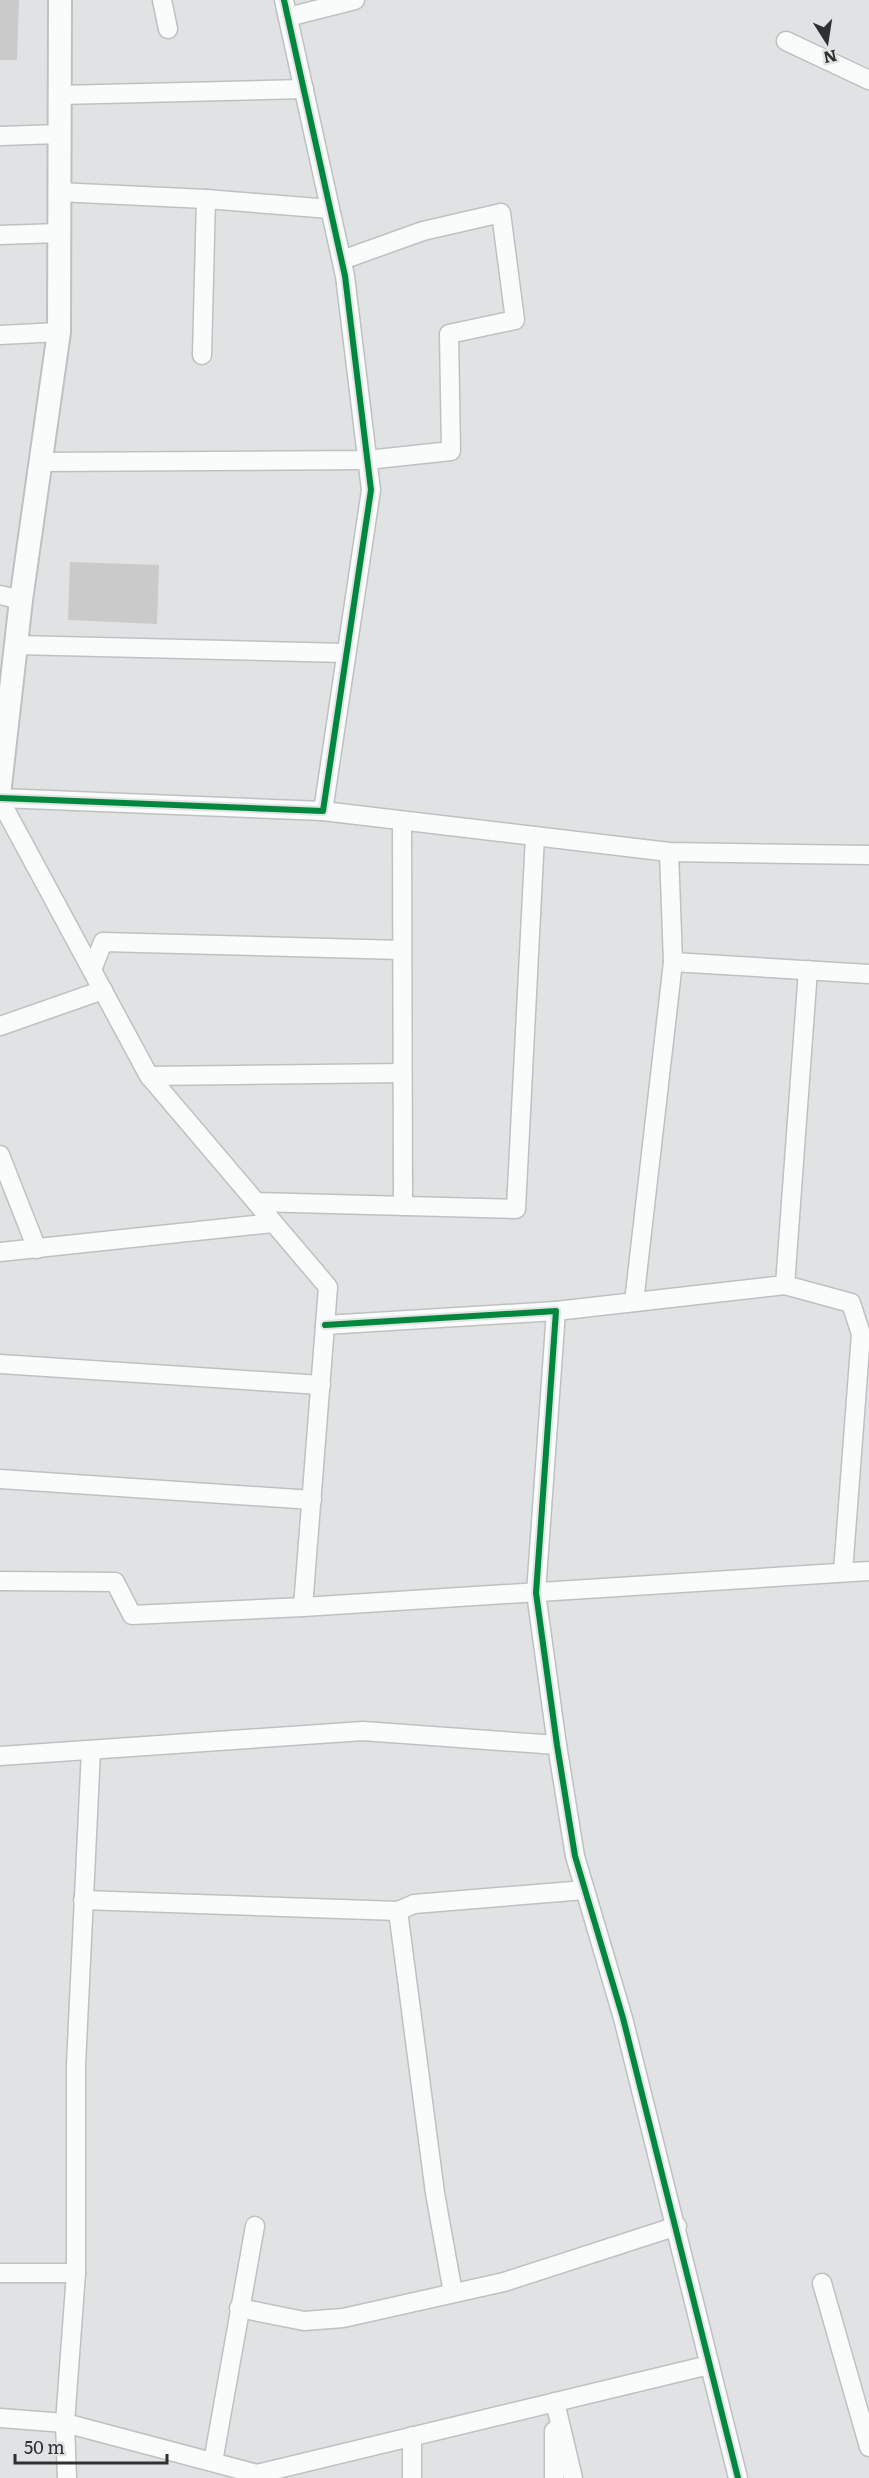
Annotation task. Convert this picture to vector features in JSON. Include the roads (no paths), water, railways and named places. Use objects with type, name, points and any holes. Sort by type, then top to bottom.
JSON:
[{"type":"street","points":[[0,786],[16,645],[11,598],[41,462],[58,332],[60,0]]},
{"type":"street","points":[[162,0],[168,29]]},
{"type":"street","points":[[323,811],[370,490],[342,260],[286,8],[355,0]]},
{"type":"street","points":[[786,41],[869,80]]},
{"type":"street","points":[[60,95],[304,88]]},
{"type":"street","points":[[0,136],[59,134]]},
{"type":"street","points":[[58,192],[206,199],[330,209]]},
{"type":"street","points":[[202,355],[206,199]]},
{"type":"street","points":[[41,462],[367,460],[450,451],[449,334],[516,320],[501,213],[423,231],[342,260]]},
{"type":"street","points":[[0,235],[59,232]]},
{"type":"street","points":[[0,335],[58,332]]},
{"type":"street","points":[[16,645],[345,652]]},
{"type":"street","points":[[0,799],[323,811],[669,852],[869,855]]},
{"type":"street","points":[[0,799],[149,1076],[328,1287],[303,1607]]},
{"type":"street","points":[[402,821],[403,1206]]},
{"type":"street","points":[[256,1202],[516,1209],[535,836]]},
{"type":"street","points":[[634,1302],[673,962],[669,852]]},
{"type":"street","points":[[92,970],[103,942],[402,950]]},
{"type":"street","points":[[673,962],[869,974]]},
{"type":"street","points":[[785,1285],[808,970]]},
{"type":"street","points":[[0,1026],[103,990]]},
{"type":"street","points":[[149,1076],[402,1073]]},
{"type":"street","points":[[0,1155],[37,1249]]},
{"type":"street","points":[[0,1252],[273,1222]]},
{"type":"street","points":[[325,1325],[556,1311],[785,1285],[851,1303],[861,1334],[843,1572]]},
{"type":"street","points":[[556,1311],[536,1593],[557,1744],[575,1856],[623,2018],[677,2226],[738,2478]]},
{"type":"street","points":[[0,1364],[321,1385]]},
{"type":"street","points":[[0,1479],[312,1500]]},
{"type":"street","points":[[0,1581],[114,1582],[132,1615],[303,1607],[869,1571]]},
{"type":"street","points":[[0,1756],[363,1731],[557,1744]]},
{"type":"street","points":[[67,2478],[64,2423],[76,2273],[76,2065],[91,1750]]},
{"type":"street","points":[[83,1900],[398,1911],[414,1904],[585,1890]]},
{"type":"street","points":[[398,1911],[435,2193],[453,2293]]},
{"type":"street","points":[[213,2462],[255,2226]]},
{"type":"street","points":[[239,2308],[304,2321],[344,2318],[504,2282],[677,2226]]},
{"type":"street","points":[[0,2272],[76,2273]]},
{"type":"street","points":[[822,2283],[869,2447]]},
{"type":"street","points":[[0,2418],[64,2423],[213,2462],[257,2476],[412,2436],[709,2365]]},
{"type":"street","points":[[554,2478],[555,2402]]},
{"type":"street","points":[[555,2402],[573,2478]]},
{"type":"street","points":[[412,2436],[412,2478]]}]
